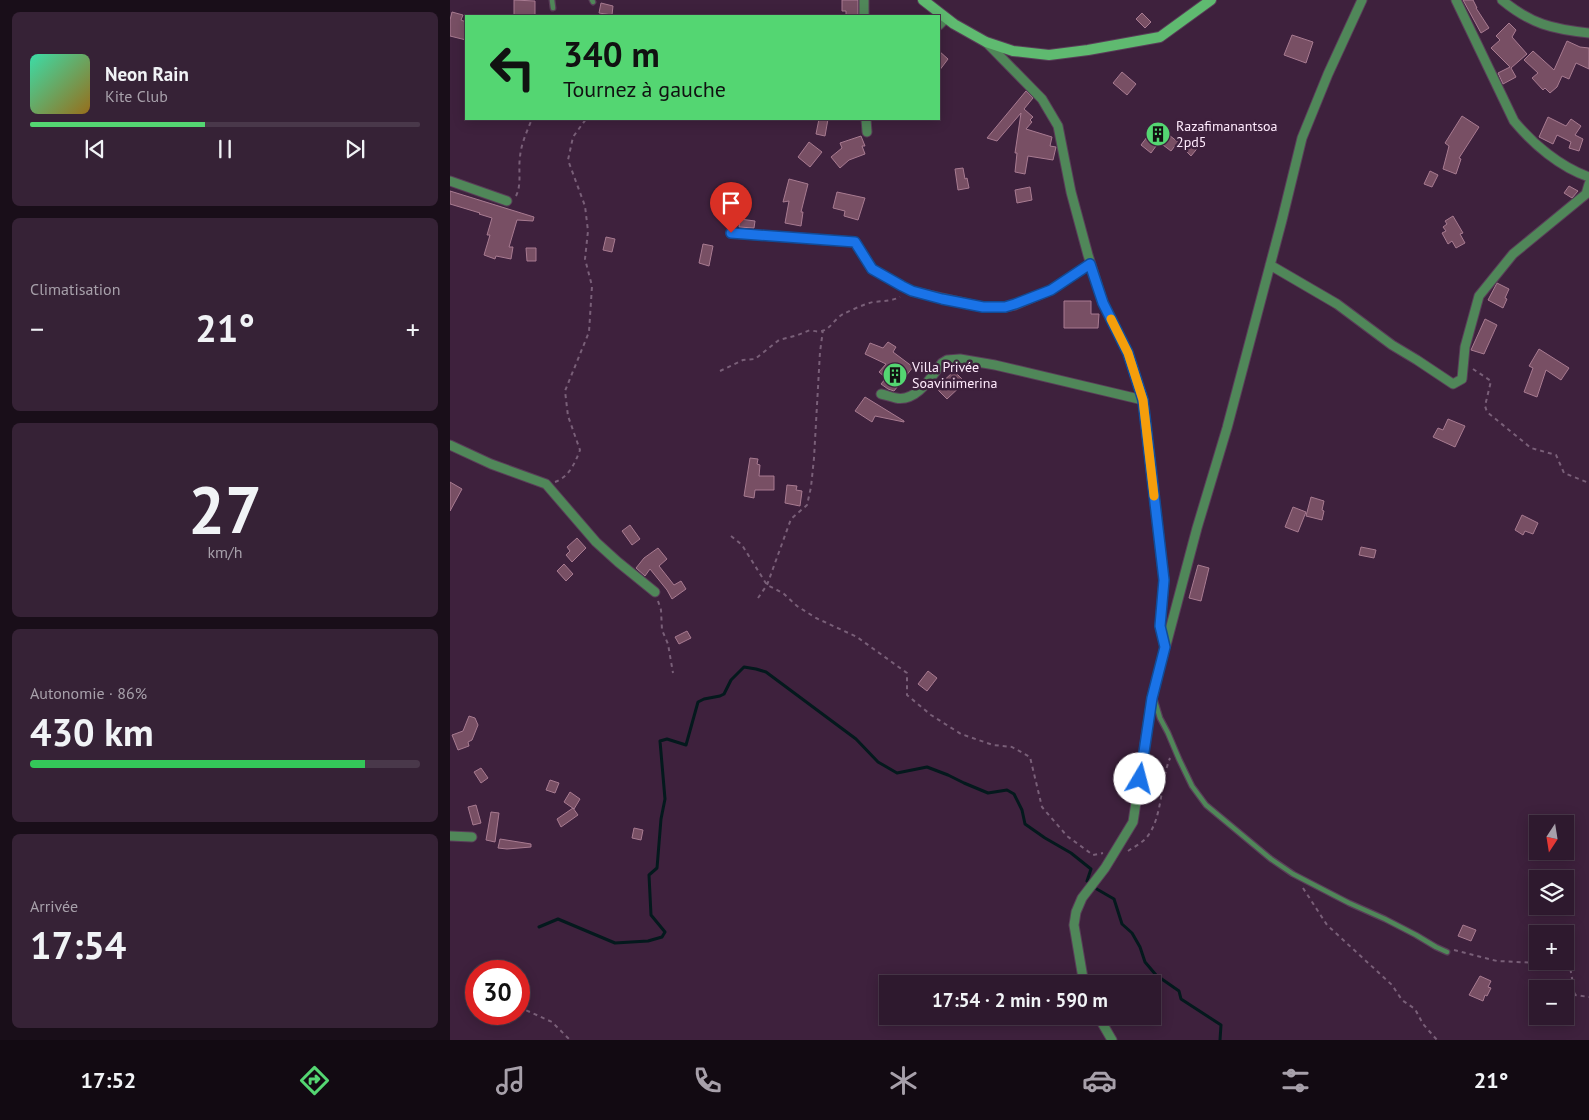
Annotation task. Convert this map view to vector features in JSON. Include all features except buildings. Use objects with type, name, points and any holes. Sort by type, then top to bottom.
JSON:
[{"type":"main road","points":[[942,21],[986,42],[1013,51],[1049,54],[1088,50],[1160,38],[1211,0]]},
{"type":"main road","points":[[927,2],[937,15]]},
{"type":"street","points":[[864,0],[864,15]]},
{"type":"street","points":[[1082,975],[1074,925],[1076,912],[1082,898],[1105,868],[1133,822],[1153,694],[1270,265],[1302,138],[1328,74],[1362,0]]},
{"type":"street","points":[[1456,0],[1514,121],[1527,137],[1562,163],[1589,176]]},
{"type":"street","points":[[1502,0],[1514,10],[1536,23],[1558,29],[1589,33]]},
{"type":"street","points":[[986,42],[1042,99],[1058,126],[1071,192],[1090,264],[1103,303],[1128,353],[1143,400],[1164,580],[1160,626],[1165,647]]},
{"type":"street","points":[[866,120],[867,132]]},
{"type":"street","points":[[450,181],[507,201]]},
{"type":"street","points":[[1270,265],[1337,304],[1392,345],[1453,384],[1462,379],[1465,347],[1479,296],[1513,254],[1586,194],[1589,184]]},
{"type":"street","points":[[731,233],[855,242],[872,269],[912,291],[983,307],[1005,307],[1051,290],[1090,264]]},
{"type":"street","points":[[881,394],[898,399],[909,397],[919,391],[947,360],[960,359],[995,365],[1143,400]]},
{"type":"street","points":[[450,446],[491,464],[546,484],[596,542],[655,592]]},
{"type":"street","points":[[450,836],[472,837]]},
{"type":"street","points":[[1103,1025],[1112,1040]]},
{"type":"lane","points":[[552,0],[553,8]]},
{"type":"lane","points":[[1153,694],[1160,718],[1174,749],[1192,786],[1206,805],[1271,859],[1293,874],[1446,952]]},
{"type":"path","points":[[507,201],[515,197],[520,189],[520,156],[526,132],[532,120]]},
{"type":"path","points":[[546,484],[563,479],[573,466],[580,450],[568,416],[565,390],[589,332],[592,286],[585,260],[588,231],[585,206],[568,160],[573,137],[585,120]]},
{"type":"path","points":[[720,371],[743,360],[755,359],[779,340],[810,330],[817,332],[829,328],[842,315],[871,302],[894,300],[912,291]]},
{"type":"path","points":[[758,598],[767,585],[791,519],[807,505],[813,467],[823,330]]},
{"type":"path","points":[[1463,367],[1473,370],[1491,381],[1485,406],[1487,412],[1531,448],[1556,455],[1564,473],[1589,483]]},
{"type":"path","points":[[731,536],[742,545],[767,585],[783,593],[797,606],[816,618],[857,637],[906,673],[907,695],[931,715],[961,734],[993,746],[1012,748],[1030,757],[1042,807],[1067,836],[1093,855],[1128,851],[1146,839],[1155,825],[1166,768],[1174,749]]},
{"type":"path","points":[[655,592],[662,610],[662,630],[668,644],[673,673]]},
{"type":"path","points":[[1293,874],[1327,924],[1392,985],[1402,1000],[1415,1009],[1423,1024],[1437,1040]]},
{"type":"path","points":[[1446,952],[1457,950],[1497,961],[1560,964],[1570,967],[1575,995],[1589,997]]},
{"type":"path","points":[[530,1012],[552,1022],[570,1040]]},
{"type":"waterway","points":[[539,927],[558,919],[615,943],[648,941],[662,937],[665,932],[651,915],[649,875],[657,868],[661,819],[665,799],[660,741],[667,739],[686,745],[698,702],[724,694],[731,680],[744,667],[766,672],[856,739],[878,762],[897,773],[927,767],[988,793],[1007,790],[1014,794],[1022,810],[1025,824],[1071,853],[1091,869],[1087,881]]},
{"type":"waterway","points":[[1095,888],[1114,899],[1122,924],[1132,933],[1140,947],[1145,962],[1156,975],[1179,991],[1181,999],[1221,1025],[1220,1040]]},
{"type":"slow traffic","points":[[1111,319],[1128,353],[1143,400],[1154,496]]},
{"type":"place","name":"Razafimanantsoa 2pd5","points":[[1158,134]]},
{"type":"place","name":"Villa Privée Soavinimerina","points":[[895,375]]},
{"type":"route","points":[[731,233],[855,242],[872,269],[892,281],[912,291],[983,307],[1005,307],[1051,290],[1090,264],[1103,303],[1128,353],[1143,400],[1164,580],[1160,626],[1165,647],[1152,698],[1140,779]]}]
